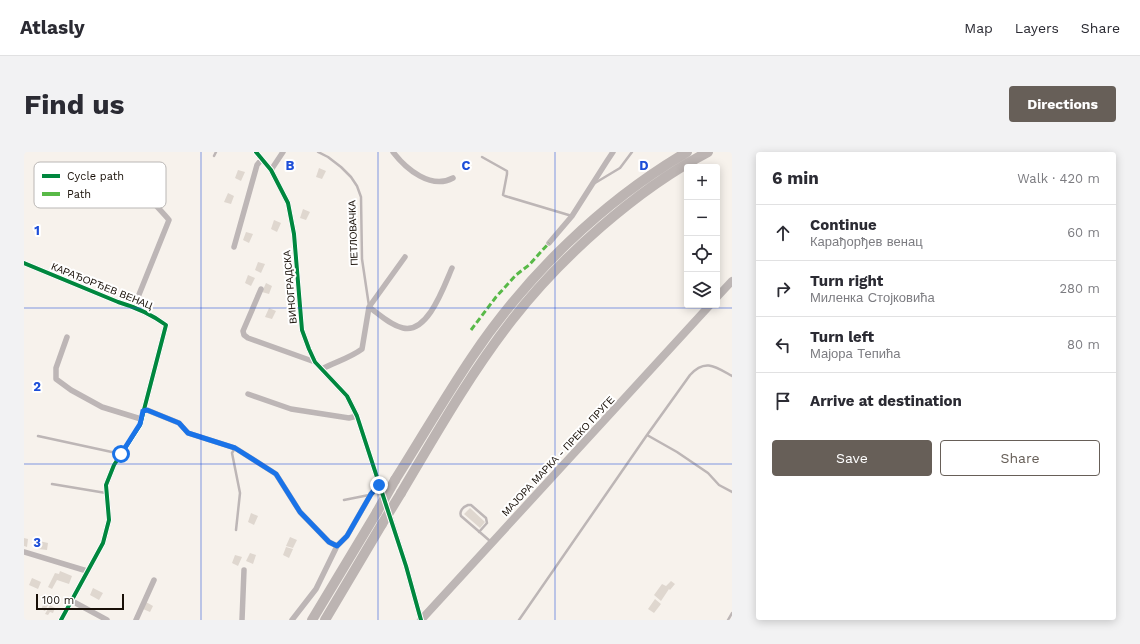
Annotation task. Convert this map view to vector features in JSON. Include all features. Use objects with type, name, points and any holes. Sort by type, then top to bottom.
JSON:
[{"type":"highway","points":[[312,620],[440,406],[472,356],[498,321],[527,285],[569,242],[601,213],[641,182],[687,152]]},
{"type":"highway","points":[[325,620],[471,378],[498,339],[531,296],[571,255],[614,217],[653,187],[708,152]]},
{"type":"street","name":"ВИНОГРАДСКА","points":[[256,152],[261,160],[271,170],[288,203],[294,234],[302,330],[308,349],[315,362],[347,396],[357,416],[406,566],[421,620]]},
{"type":"street","points":[[271,170],[282,152]]},
{"type":"street","points":[[393,152],[397,158],[420,177],[448,181],[453,178]]},
{"type":"street","points":[[549,243],[572,216],[613,152]]},
{"type":"street","points":[[234,246],[257,165],[261,160]]},
{"type":"street","points":[[134,306],[169,220],[159,208]]},
{"type":"street","name":"ПЕТЛОВАЧКА","points":[[322,369],[355,354],[362,349],[369,307],[406,257]]},
{"type":"street","name":"КАРАЂОРЂЕВ ВЕНАЦ","points":[[24,264],[118,302],[134,306],[154,316],[166,325],[140,424],[114,465],[106,485],[109,520],[103,543],[61,620]]},
{"type":"street","points":[[369,307],[391,323],[403,328],[412,327],[422,323],[432,309],[452,268]]},
{"type":"street","points":[[720,294],[732,281]]},
{"type":"street","points":[[261,289],[243,331],[244,335],[248,338],[315,362]]},
{"type":"street","name":"МАЈОРА МАРКА - ПРЕКО ПРУГЕ","points":[[421,620],[707,308]]},
{"type":"street","points":[[67,338],[56,368],[56,378],[71,390],[102,407],[141,419]]},
{"type":"street","points":[[248,394],[291,409],[349,418],[357,416]]},
{"type":"street","points":[[143,411],[147,410],[179,423],[188,433],[235,448],[276,474],[300,512],[329,542],[337,546]]},
{"type":"street","points":[[292,620],[316,589],[337,546],[347,536],[371,494],[379,485]]},
{"type":"street","points":[[24,552],[87,571]]},
{"type":"street","points":[[242,620],[244,570]]},
{"type":"street","points":[[136,620],[154,580]]},
{"type":"street","points":[[72,601],[107,620]]},
{"type":"lane","points":[[214,156],[216,152]]},
{"type":"lane","name":"ПЕТЛОВАЧКА","points":[[318,152],[328,157],[341,167],[357,186],[361,197],[362,259],[369,307]]},
{"type":"lane","points":[[591,186],[620,168],[632,152]]},
{"type":"lane","points":[[482,157],[507,171],[508,174],[503,195],[572,216]]},
{"type":"lane","points":[[519,620],[675,394],[696,368],[705,365],[714,365],[732,376]]},
{"type":"lane","points":[[647,435],[708,473],[719,485],[732,492]]},
{"type":"lane","points":[[38,436],[121,454]]},
{"type":"lane","points":[[235,448],[232,454],[240,493],[236,530]]},
{"type":"lane","points":[[52,484],[107,493]]},
{"type":"lane","points":[[344,500],[371,494]]},
{"type":"lane","points":[[479,532],[486,524],[486,518],[471,505],[468,505],[462,509],[461,515],[479,532],[492,543]]},
{"type":"lane","points":[[728,620],[732,613]]},
{"type":"building","points":[[319,168],[326,171],[322,179],[316,177]]},
{"type":"building","points":[[238,170],[245,172],[241,181],[235,178]]},
{"type":"building","points":[[228,193],[234,196],[231,204],[224,202]]},
{"type":"building","points":[[303,209],[310,212],[306,220],[300,218]]},
{"type":"building","points":[[274,220],[281,223],[277,232],[271,229]]},
{"type":"building","points":[[246,232],[253,234],[249,243],[243,240]]},
{"type":"building","points":[[258,262],[265,264],[261,273],[255,270]]},
{"type":"building","points":[[248,275],[255,278],[251,286],[245,283]]},
{"type":"building","points":[[266,283],[272,286],[269,294],[262,292]]},
{"type":"building","points":[[269,308],[276,311],[272,319],[265,317]]},
{"type":"building","points":[[470,508],[485,522],[480,528],[464,514]]},
{"type":"building","points":[[251,513],[258,516],[254,525],[248,522]]},
{"type":"building","points":[[290,537],[297,540],[293,548],[286,546]]},
{"type":"building","points":[[24,538],[28,539],[27,547],[24,546]]},
{"type":"building","points":[[39,541],[48,543],[47,550],[38,549]]},
{"type":"building","points":[[286,547],[293,549],[289,558],[283,555]]},
{"type":"building","points":[[250,553],[256,555],[253,564],[246,561]]},
{"type":"building","points":[[235,555],[242,557],[238,566],[232,563]]},
{"type":"building","points":[[60,571],[72,576],[69,584],[57,580],[52,589],[48,587],[55,573],[59,574]]},
{"type":"building","points":[[32,578],[41,582],[38,589],[29,585]]},
{"type":"building","points":[[671,581],[675,584],[670,590],[669,589],[661,601],[654,595],[662,584],[666,586]]},
{"type":"building","points":[[93,588],[103,593],[99,600],[90,595]]},
{"type":"building","points":[[655,599],[661,604],[654,613],[648,609]]},
{"type":"building","points":[[146,602],[153,606],[150,612],[143,609]]},
{"type":"building","points":[[44,603],[48,605],[45,611],[41,609]]},
{"type":"building","points":[[50,605],[55,608],[53,613],[50,612],[48,615],[45,614]]},
{"type":"marked path","points":[[471,330],[496,297],[549,243]]},
{"type":"cycle path","points":[[256,152],[271,170],[288,203],[294,234],[302,330],[315,362],[347,396],[357,416],[406,566],[421,620]]},
{"type":"cycle path","points":[[24,263],[149,314],[166,325],[140,425],[114,465],[106,485],[109,520],[103,543],[61,620]]},
{"type":"route","points":[[121,454],[140,424],[143,411],[147,410],[179,423],[188,433],[235,448],[276,474],[300,512],[329,542],[337,546],[347,536],[371,494],[379,485]]}]
